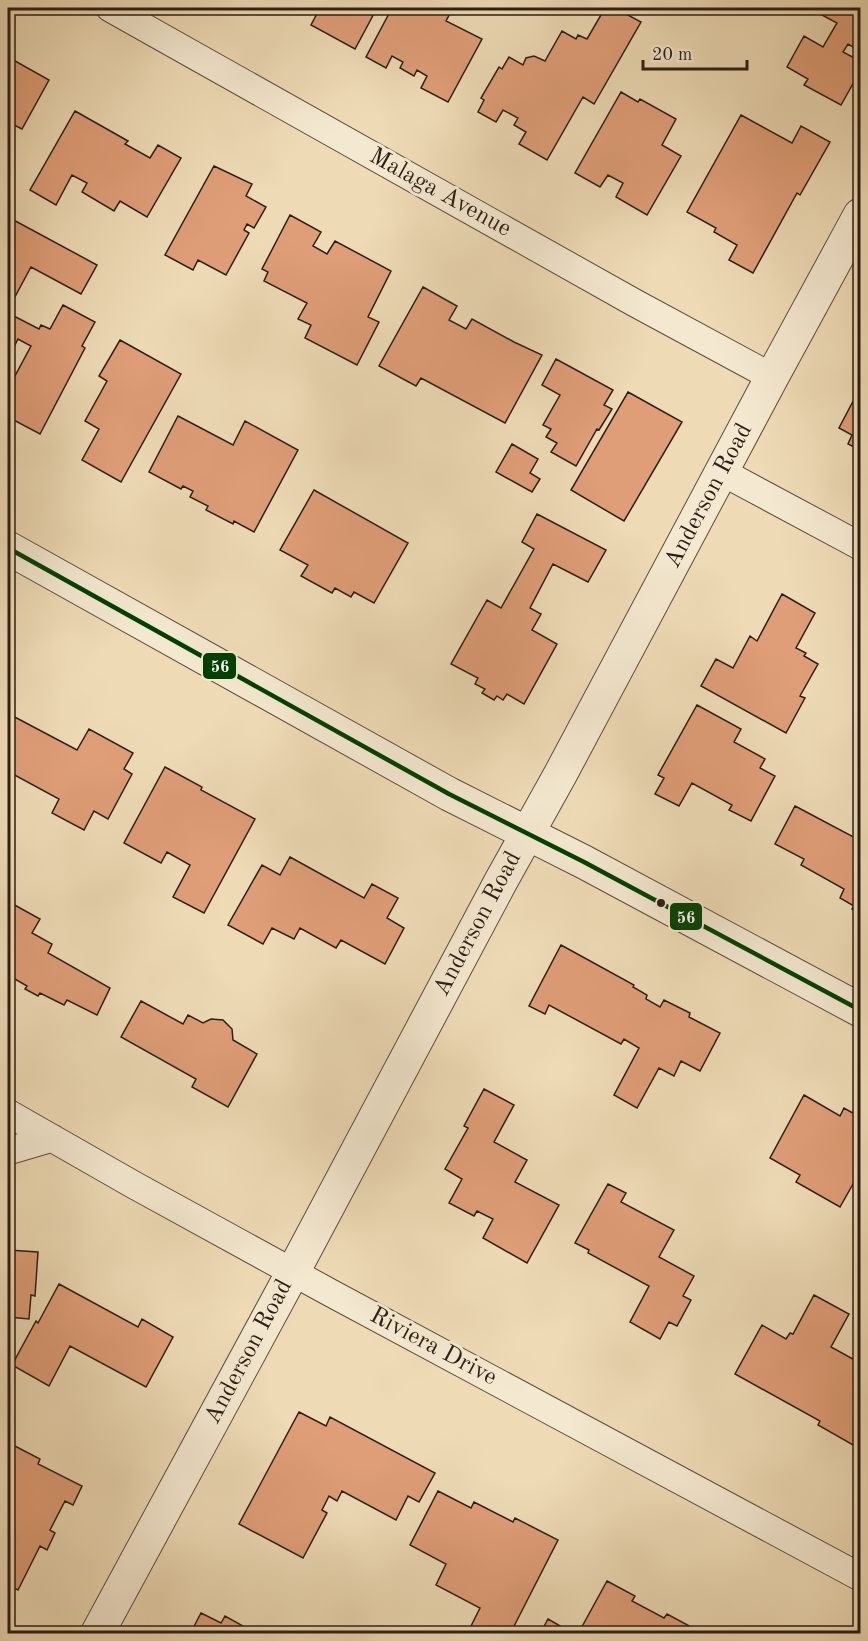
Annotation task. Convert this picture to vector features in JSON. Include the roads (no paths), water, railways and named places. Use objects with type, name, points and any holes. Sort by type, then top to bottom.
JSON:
[{"type":"street","name":"Malaga Avenue","points":[[110,8],[772,377]]},
{"type":"street","name":"Anderson Road","points":[[97,1634],[861,214]]},
{"type":"street","points":[[722,472],[861,546]]},
{"type":"street","points":[[8,548],[449,794],[584,862],[861,1010]]},
{"type":"street","name":"Riviera Drive","points":[[8,1113],[292,1272],[861,1577]]},
{"type":"street","points":[[8,1151],[52,1138]]}]
